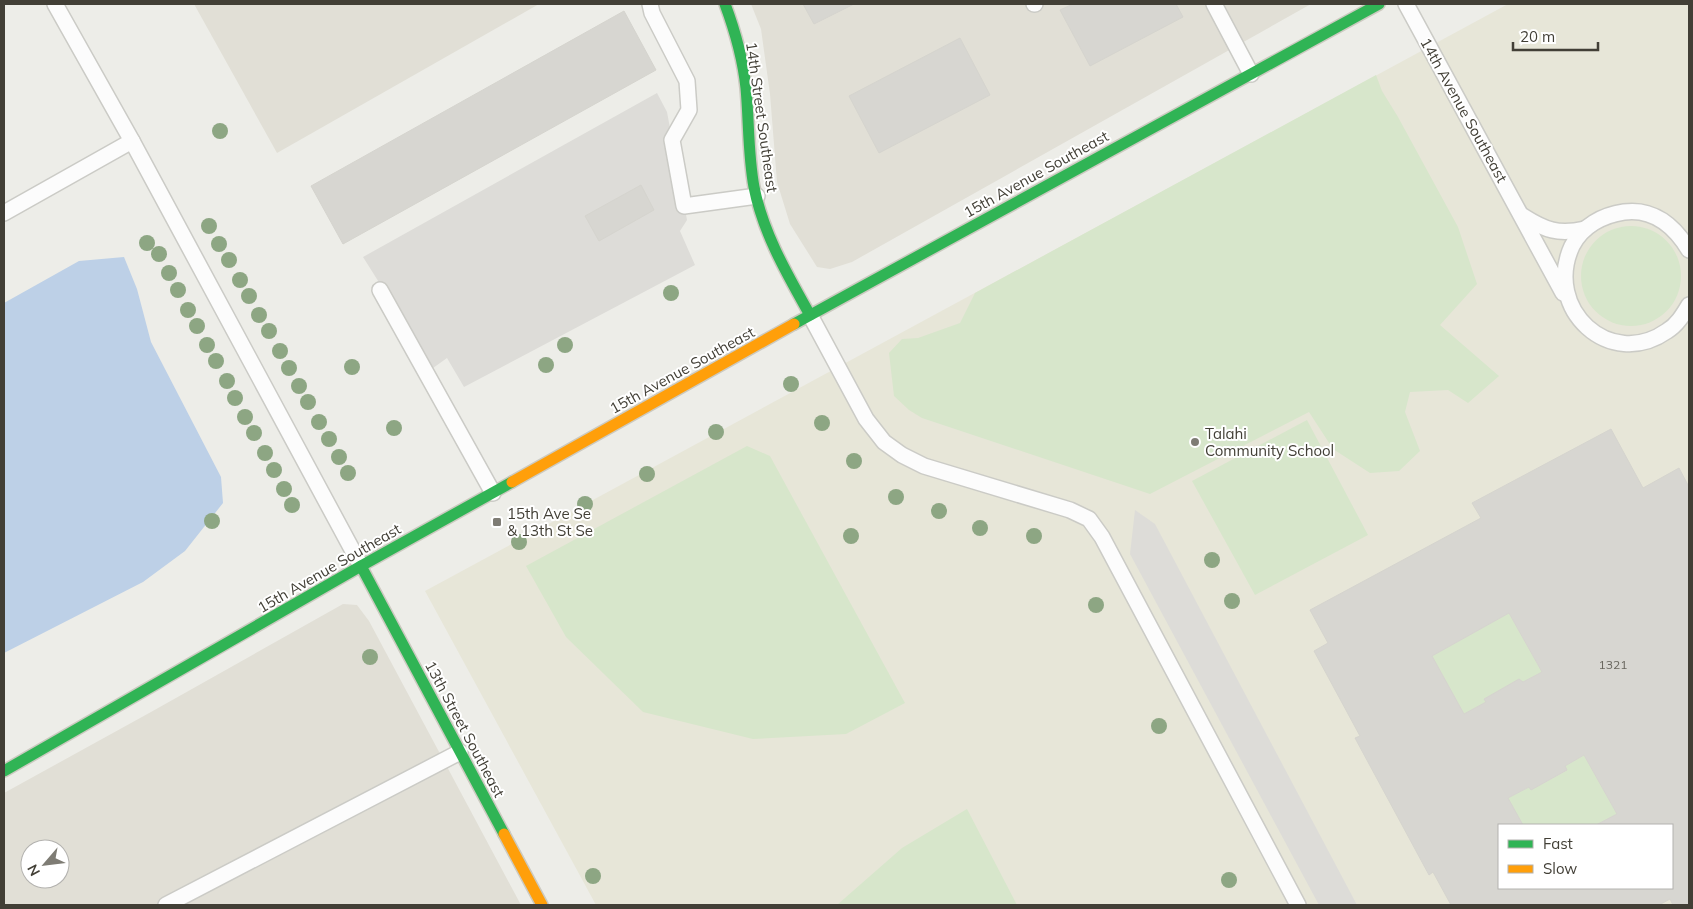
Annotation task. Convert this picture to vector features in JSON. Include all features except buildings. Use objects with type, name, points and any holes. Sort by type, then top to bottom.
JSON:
[{"type":"street","name":"14th Street Southeast","points":[[725,4],[741,55],[756,196],[766,230],[810,315]]},
{"type":"street","name":"15th Avenue Southeast","points":[[4,771],[361,566],[810,315],[1379,4]]},
{"type":"street","name":"13th Street Southeast","points":[[361,566],[542,905]]},
{"type":"lane","points":[[55,4],[132,141],[361,566]]},
{"type":"lane","points":[[650,4],[652,13],[687,81],[689,110],[672,140],[684,206],[756,196]]},
{"type":"lane","points":[[1214,4],[1251,74]]},
{"type":"lane","name":"14th Avenue Southeast","points":[[1406,4],[1579,319],[1590,330],[1605,338],[1621,343],[1637,343],[1653,339],[1689,319]]},
{"type":"lane","points":[[4,213],[132,141]]},
{"type":"lane","name":"14th Avenue Southeast","points":[[1570,305],[1565,289],[1564,273],[1567,257],[1574,242],[1585,229],[1598,220],[1630,211],[1648,214],[1665,222],[1679,234],[1689,250]]},
{"type":"lane","name":"14th Avenue Southeast","points":[[1521,216],[1540,227],[1555,232],[1585,229]]},
{"type":"lane","points":[[380,290],[493,493]]},
{"type":"lane","name":"14th Avenue Southeast","points":[[1668,331],[1680,320],[1689,305]]},
{"type":"lane","points":[[810,315],[866,419],[884,442],[902,455],[924,466],[1070,510],[1089,519],[1102,537],[1298,905]]},
{"type":"lane","points":[[166,905],[460,752]]},
{"type":"shaded area","points":[[194,4],[539,4],[277,153]]},
{"type":"shaded area","points":[[751,4],[1311,4],[852,262],[830,269],[817,267],[790,224],[777,182],[770,94],[761,29]]},
{"type":"shaded area","name":"Talahi Community School","points":[[1508,4],[1689,4],[1689,905],[596,905],[425,591]]},
{"type":"shaded area","points":[[657,93],[667,112],[687,220],[680,231],[695,265],[464,387],[447,358],[433,368],[363,257]]},
{"type":"shaded area","points":[[1135,510],[1155,524],[1357,905],[1319,905],[1130,554]]},
{"type":"shaded area","points":[[343,604],[357,605],[369,621],[521,905],[4,905],[4,793]]},
{"type":"green space","points":[[1376,75],[1382,91],[1458,227],[1477,284],[1440,325],[1499,376],[1468,403],[1448,390],[1410,392],[1405,412],[1420,451],[1399,471],[1370,473],[1333,449],[1309,412],[1150,494],[922,418],[909,410],[894,396],[889,353],[902,339],[918,338],[960,323],[975,293]]},
{"type":"green space","points":[[1631,226],[1650,230],[1667,240],[1677,257],[1681,276],[1677,295],[1667,312],[1650,322],[1631,326],[1612,322],[1595,312],[1585,295],[1581,276],[1585,257],[1595,240],[1612,230]]},
{"type":"green space","points":[[1307,420],[1368,535],[1255,595],[1192,481]]},
{"type":"green space","points":[[747,446],[770,456],[905,703],[846,734],[753,739],[643,712],[566,637],[526,566]]},
{"type":"green space","points":[[1509,613],[1542,672],[1523,682],[1519,679],[1484,699],[1486,702],[1464,714],[1432,656]]},
{"type":"green space","points":[[1584,755],[1617,814],[1598,824],[1522,824],[1508,798],[1529,787],[1531,790],[1566,771],[1565,766]]},
{"type":"green space","points":[[967,809],[1017,905],[837,905],[902,848]]},
{"type":"water","points":[[124,257],[137,289],[151,342],[221,477],[223,503],[185,551],[143,582],[4,653],[4,303],[79,261]]},
{"type":"traffic: fast","points":[[725,4],[738,45],[745,77],[751,163],[758,204],[777,253],[810,315]]},
{"type":"traffic: fast","points":[[794,324],[1379,4]]},
{"type":"traffic: fast","points":[[4,771],[361,566],[512,482]]},
{"type":"traffic: fast","points":[[361,566],[504,834]]},
{"type":"traffic: slow","points":[[512,482],[794,324]]},
{"type":"traffic: slow","points":[[504,834],[542,905]]},
{"type":"place","name":"Talahi Community School","points":[[1195,442]]},
{"type":"place","name":"15th Ave Se & 13th St Se","points":[[497,522]]}]
